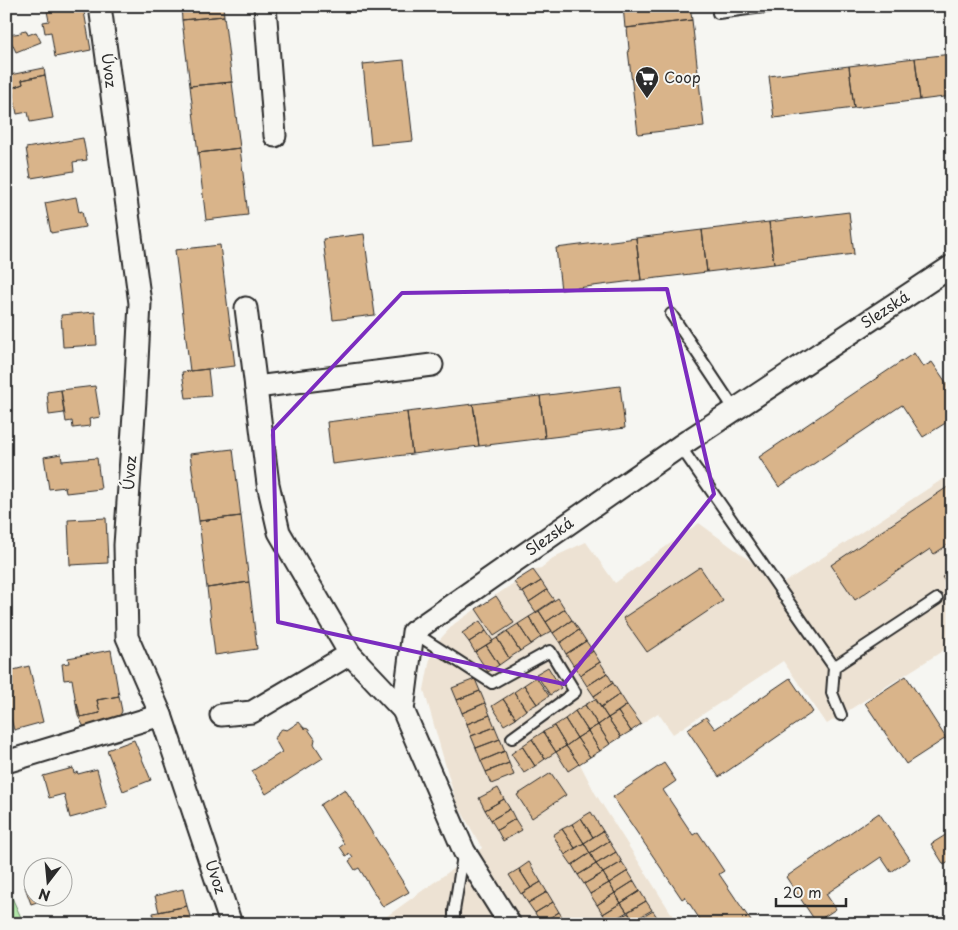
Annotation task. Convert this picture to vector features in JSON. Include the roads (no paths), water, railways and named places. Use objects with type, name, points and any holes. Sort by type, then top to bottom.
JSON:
[{"type":"street","name":"Úvoz","points":[[100,6],[140,303],[136,400],[125,545],[126,636],[160,715],[231,924]]},
{"type":"street","points":[[265,6],[275,136]]},
{"type":"street","name":"Slezská","points":[[414,632],[680,446],[952,266]]},
{"type":"street","points":[[246,308],[268,484],[278,532],[350,654],[404,710],[464,851],[510,924]]},
{"type":"street","points":[[256,387],[432,365]]},
{"type":"street","points":[[404,710],[414,632]]},
{"type":"street","points":[[221,715],[252,712],[350,654]]},
{"type":"street","points":[[6,762],[160,715]]},
{"type":"lane","points":[[718,12],[772,6]]},
{"type":"lane","points":[[671,314],[735,410]]},
{"type":"lane","points":[[680,446],[834,667],[832,693],[841,715]]},
{"type":"lane","points":[[834,667],[937,598]]},
{"type":"lane","points":[[414,632],[492,683],[550,651],[575,692],[512,738]]},
{"type":"lane","points":[[454,924],[454,911],[464,851]]},
{"type":"place","name":"Coop","points":[[647,99]]}]
